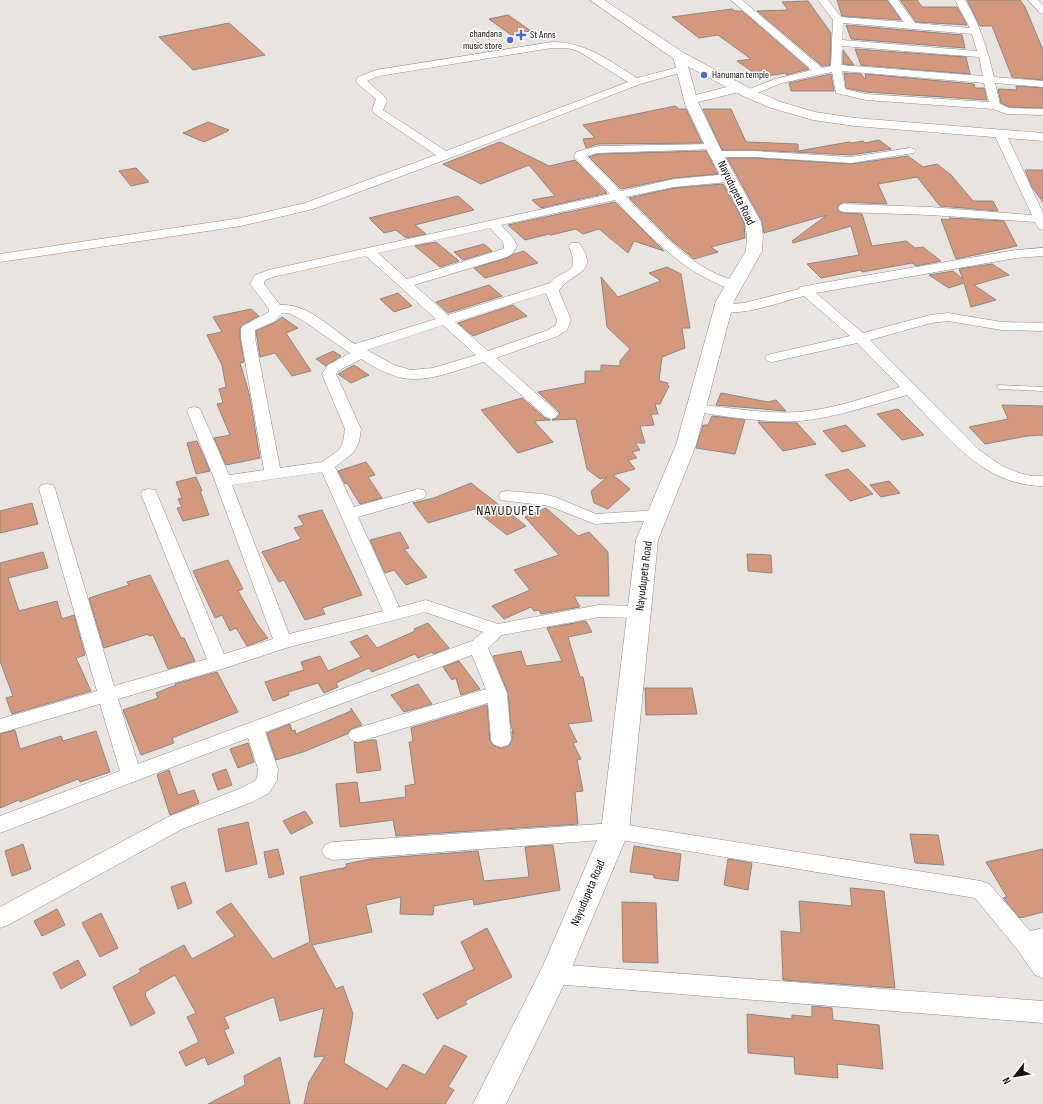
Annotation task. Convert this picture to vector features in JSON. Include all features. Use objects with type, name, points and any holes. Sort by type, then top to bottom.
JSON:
[{"type":"street","points":[[596,0],[681,62],[776,105],[814,116],[855,122],[1043,137]]},
{"type":"street","points":[[736,0],[819,71]]},
{"type":"street","points":[[823,0],[838,20],[836,68],[840,91],[866,97],[995,106],[1007,110],[1043,112]]},
{"type":"street","points":[[893,0],[910,25]]},
{"type":"street","points":[[960,0],[968,11],[976,31],[995,106]]},
{"type":"street","points":[[1033,0],[1043,11]]},
{"type":"street","points":[[838,20],[976,31]]},
{"type":"street","points":[[837,43],[982,54]]},
{"type":"street","points":[[446,156],[376,110],[382,101],[382,98],[364,85],[361,81],[362,79],[376,73],[471,57],[567,44],[581,49],[636,82]]},
{"type":"street","points":[[0,258],[241,222],[278,215],[350,192],[446,156],[636,82],[681,62]]},
{"type":"street","name":"Nayudupeta Road","points":[[489,1104],[554,974],[615,830],[647,540],[686,446],[725,301],[754,251],[755,236],[752,222],[715,151],[691,100],[681,62]]},
{"type":"street","points":[[691,100],[743,91],[836,68],[1043,84]]},
{"type":"street","points":[[1000,134],[1041,222]]},
{"type":"street","points":[[734,286],[708,275],[691,265],[659,237],[580,158],[580,154],[588,151],[607,149],[715,151],[851,160],[910,151]]},
{"type":"street","points":[[276,309],[257,284],[260,278],[269,274],[686,181],[729,178]]},
{"type":"street","points":[[844,208],[930,211],[1041,222]]},
{"type":"street","points":[[404,284],[490,258],[509,250],[511,246],[509,241],[494,225]]},
{"type":"street","points":[[223,481],[327,466],[345,453],[352,442],[353,429],[329,374],[333,368],[359,351],[445,320],[554,286],[577,271],[581,265],[581,257],[575,246]]},
{"type":"street","points":[[369,252],[551,414]]},
{"type":"street","points":[[723,308],[744,307],[805,290],[1016,254],[1043,252]]},
{"type":"street","points":[[276,309],[292,309],[314,322],[334,337],[391,370],[405,374],[437,372],[486,357],[554,333],[562,328],[564,320],[552,291],[554,286]]},
{"type":"street","points":[[805,290],[860,338],[973,453],[996,469],[1014,477],[1032,481],[1043,481]]},
{"type":"street","points":[[273,474],[248,338],[248,329],[258,322],[274,316],[276,309]]},
{"type":"street","points":[[772,358],[860,338],[930,319],[948,317],[1002,326],[1043,327]]},
{"type":"street","points":[[696,408],[752,414],[800,416],[830,412],[911,389]]},
{"type":"street","points":[[194,411],[223,481],[284,642]]},
{"type":"street","points":[[327,466],[394,615]]},
{"type":"street","points":[[47,489],[131,776]]},
{"type":"street","points":[[149,494],[218,663]]},
{"type":"street","points":[[349,514],[418,494]]},
{"type":"street","points":[[507,496],[543,499],[555,502],[584,516],[595,519],[658,515]]},
{"type":"street","points":[[0,726],[218,663],[284,642],[426,606],[497,630],[600,611],[639,612]]},
{"type":"street","points":[[0,825],[254,728],[478,646],[497,630]]},
{"type":"street","points":[[478,646],[497,693],[501,740]]},
{"type":"street","points":[[358,735],[497,693]]},
{"type":"street","points":[[0,918],[175,823],[245,796],[259,789],[267,780],[268,769],[254,728]]},
{"type":"street","points":[[333,852],[615,830],[981,890],[1034,940],[1043,968]]},
{"type":"street","points":[[554,974],[1043,1012]]},
{"type":"lane","points":[[1001,387],[1043,389]]},
{"type":"building","points":[[837,0],[887,0],[901,20],[842,16]]},
{"type":"building","points":[[900,0],[917,0],[922,7],[957,7],[967,25],[916,22]]},
{"type":"building","points":[[967,0],[1020,0],[1025,7],[1043,50],[1043,80],[1012,77],[992,26],[980,26]]},
{"type":"building","points":[[808,1],[831,33],[830,65],[822,66],[757,11],[788,10],[782,2]]},
{"type":"building","points":[[732,9],[735,11],[742,11],[809,69],[786,75],[786,73],[760,77],[737,61],[751,59],[718,35],[699,38],[672,17]]},
{"type":"building","points":[[508,15],[531,31],[511,35],[489,19]]},
{"type":"building","points":[[229,23],[265,55],[193,70],[159,37]]},
{"type":"building","points":[[846,25],[962,35],[965,48],[851,39]]},
{"type":"building","points":[[855,49],[966,57],[970,74],[861,65]]},
{"type":"building","points":[[843,50],[854,65],[843,64]]},
{"type":"building","points":[[844,73],[861,74],[865,79],[865,74],[974,84],[975,88],[984,88],[987,100],[866,92],[846,88]]},
{"type":"building","points":[[831,74],[834,91],[791,91],[789,83]]},
{"type":"building","points":[[1016,86],[1043,88],[1043,108],[1009,107],[1001,103],[998,89],[1017,90]]},
{"type":"building","points":[[675,106],[679,109],[686,109],[702,143],[598,144],[586,148],[583,139],[595,138],[583,125]]},
{"type":"building","points":[[703,109],[731,109],[746,142],[798,144],[798,151],[849,142],[852,143],[863,141],[865,143],[879,140],[891,149],[851,155],[755,150],[722,150]]},
{"type":"building","points":[[208,122],[229,130],[204,142],[183,133]]},
{"type":"building","points":[[500,142],[549,166],[575,160],[607,193],[541,208],[532,200],[555,196],[529,165],[481,184],[443,164]]},
{"type":"building","points":[[706,151],[718,174],[674,178],[621,189],[589,157],[598,154]]},
{"type":"building","points":[[908,156],[923,167],[937,164],[951,175],[973,201],[993,201],[998,211],[940,206],[917,177],[878,184],[887,204],[844,202],[839,204],[837,209],[844,213],[862,214],[872,246],[906,241],[915,248],[923,247],[941,261],[916,266],[912,263],[862,272],[861,270],[821,278],[807,264],[859,255],[851,226],[793,243],[792,241],[827,215],[764,233],[762,221],[727,158],[755,158],[851,164]]},
{"type":"building","points":[[136,168],[149,182],[131,186],[119,171]]},
{"type":"building","points":[[1025,170],[1043,170],[1043,202],[1032,187]]},
{"type":"building","points":[[723,184],[744,222],[745,238],[711,247],[718,252],[694,259],[671,240],[629,198],[674,188]]},
{"type":"building","points":[[458,196],[474,210],[415,225],[426,234],[406,238],[396,230],[384,233],[369,218]]},
{"type":"building","points":[[615,202],[664,251],[634,241],[628,253],[599,229],[583,234],[576,229],[525,240],[508,225]]},
{"type":"building","points":[[949,218],[1004,221],[1017,246],[956,259],[941,219],[951,220]]},
{"type":"building","points":[[436,242],[459,261],[440,267],[415,246]]},
{"type":"building","points":[[484,244],[492,251],[463,260],[454,252]]},
{"type":"building","points":[[524,251],[538,263],[485,278],[474,268],[507,258]]},
{"type":"building","points":[[992,264],[1009,275],[974,285],[996,300],[971,307],[964,283],[949,288],[929,275],[953,271],[963,279],[959,269]]},
{"type":"building","points":[[667,267],[681,274],[690,328],[682,328],[685,348],[662,357],[659,381],[668,383],[667,385],[669,386],[660,404],[655,404],[658,414],[651,414],[654,425],[640,426],[645,443],[635,443],[640,450],[632,452],[637,458],[628,460],[635,469],[613,475],[630,489],[608,509],[594,503],[591,491],[607,477],[600,479],[587,469],[576,419],[552,420],[557,418],[560,413],[538,392],[585,383],[585,371],[601,371],[601,365],[620,366],[620,361],[630,349],[607,327],[601,277],[618,297],[661,281],[649,273]]},
{"type":"building","points":[[489,285],[502,296],[448,313],[436,302]]},
{"type":"building","points":[[398,293],[412,306],[394,312],[380,299]]},
{"type":"building","points":[[513,305],[527,316],[473,336],[458,323]]},
{"type":"building","points":[[251,309],[259,316],[242,325],[240,328],[244,362],[240,363],[249,393],[260,458],[226,465],[214,438],[230,435],[217,404],[223,403],[219,389],[226,387],[222,365],[207,335],[222,332],[213,317]]},
{"type":"building","points":[[282,317],[298,328],[286,333],[311,371],[292,376],[275,353],[260,357],[256,331],[276,322]]},
{"type":"building","points":[[333,351],[341,356],[326,366],[316,359]]},
{"type":"building","points":[[354,365],[369,375],[351,383],[338,374]]},
{"type":"building","points":[[721,393],[768,402],[776,400],[786,411],[716,405]]},
{"type":"building","points":[[522,398],[545,418],[550,420],[534,421],[553,442],[518,453],[481,410]]},
{"type":"building","points":[[1002,405],[1043,406],[1043,435],[1027,436],[985,444],[969,427],[1008,419]]},
{"type":"building","points":[[898,409],[924,435],[902,440],[877,414]]},
{"type":"building","points":[[712,416],[745,420],[735,454],[696,448],[703,425],[708,425]]},
{"type":"building","points":[[758,422],[797,423],[816,444],[783,451]]},
{"type":"building","points":[[846,425],[866,446],[842,452],[823,431]]},
{"type":"building","points":[[197,441],[210,471],[196,474],[187,443]]},
{"type":"building","points":[[366,462],[375,475],[368,477],[382,498],[360,504],[347,483],[345,484],[338,471]]},
{"type":"building","points":[[848,469],[873,494],[850,501],[825,475]]},
{"type":"building","points":[[196,477],[209,515],[183,521],[177,508],[182,507],[178,499],[182,498],[176,482]]},
{"type":"building","points":[[889,481],[900,493],[881,497],[870,485]]},
{"type":"building","points":[[471,483],[526,526],[507,535],[474,509],[428,523],[413,503],[434,498]]},
{"type":"building","points":[[32,503],[38,524],[0,533],[0,511]]},
{"type":"building","points":[[546,508],[578,536],[589,532],[608,552],[609,596],[574,596],[580,607],[541,614],[539,610],[534,611],[531,607],[504,619],[492,606],[530,590],[514,570],[559,555],[525,517]]},
{"type":"building","points":[[322,510],[362,595],[322,608],[325,614],[305,620],[284,580],[279,582],[262,552],[301,539],[294,528],[304,525],[298,516]]},
{"type":"building","points":[[400,532],[409,548],[404,549],[427,577],[406,585],[394,570],[385,573],[370,540]]},
{"type":"building","points":[[43,552],[48,568],[8,578],[19,611],[57,601],[62,619],[74,615],[85,655],[76,658],[91,691],[12,714],[6,698],[13,696],[0,661],[0,563]]},
{"type":"building","points":[[747,554],[771,555],[772,573],[748,571]]},
{"type":"building","points":[[228,560],[243,589],[238,591],[257,624],[268,638],[247,646],[236,628],[230,631],[222,615],[215,618],[193,571]]},
{"type":"building","points":[[150,575],[181,638],[184,638],[195,661],[168,669],[153,635],[149,636],[148,634],[104,648],[89,598],[129,585],[127,582]]},
{"type":"building","points":[[586,621],[592,632],[568,637],[580,677],[583,677],[592,721],[568,724],[577,742],[573,743],[581,759],[577,760],[583,791],[575,792],[578,824],[396,836],[393,820],[340,827],[336,784],[357,782],[360,803],[406,797],[405,786],[415,784],[409,742],[413,742],[411,728],[487,705],[490,741],[494,746],[501,748],[509,746],[512,740],[512,731],[514,734],[511,726],[508,693],[493,656],[521,651],[526,666],[562,661],[547,628]]},
{"type":"building","points":[[428,623],[449,648],[433,654],[432,652],[418,658],[415,654],[372,672],[369,668],[336,683],[338,687],[324,693],[318,683],[288,692],[289,695],[273,701],[265,682],[304,670],[301,662],[320,656],[328,671],[361,657],[350,642],[367,635],[377,648],[415,631],[414,629]]},
{"type":"building","points":[[459,661],[480,689],[461,695],[456,678],[452,680],[443,667]]},
{"type":"building","points":[[217,672],[238,712],[172,738],[174,743],[141,755],[123,710],[158,698],[156,693],[176,685],[175,684]]},
{"type":"building","points":[[418,684],[432,704],[404,712],[391,695]]},
{"type":"building","points":[[645,688],[692,688],[697,714],[646,715]]},
{"type":"building","points":[[351,708],[362,725],[351,729],[347,734],[303,752],[276,760],[267,733],[290,724],[292,731],[295,730],[296,734],[351,711]]},
{"type":"building","points":[[15,730],[20,749],[61,736],[63,741],[96,731],[110,772],[80,782],[78,779],[20,802],[19,800],[0,808],[0,734]]},
{"type":"building","points":[[376,740],[381,770],[357,773],[354,742],[358,743]]},
{"type":"building","points":[[248,743],[254,762],[238,768],[230,749]]},
{"type":"building","points":[[226,769],[232,785],[218,790],[212,774]]},
{"type":"building","points":[[169,770],[178,795],[194,790],[199,803],[170,815],[157,775]]},
{"type":"building","points":[[305,811],[313,823],[291,834],[283,821]]},
{"type":"building","points":[[248,822],[257,864],[226,872],[218,829]]},
{"type":"building","points":[[910,834],[938,835],[944,865],[915,863]]},
{"type":"building","points":[[23,844],[31,869],[12,876],[5,851]]},
{"type":"building","points":[[553,845],[560,890],[474,905],[473,899],[434,906],[433,915],[400,914],[401,897],[366,905],[372,932],[312,945],[336,989],[343,986],[353,1014],[344,1063],[387,1089],[403,1064],[425,1075],[444,1045],[467,1056],[448,1087],[454,1090],[445,1104],[304,1104],[309,1082],[325,1056],[314,1057],[324,1008],[280,1021],[274,997],[224,1017],[229,1028],[224,1030],[234,1053],[208,1065],[205,1057],[186,1066],[179,1052],[199,1042],[187,1017],[196,1013],[175,975],[145,992],[145,995],[155,1013],[131,1026],[113,987],[141,972],[139,969],[184,945],[192,959],[235,936],[216,912],[231,903],[273,959],[310,942],[300,877],[342,868],[343,870],[343,868],[347,867],[346,864],[370,859],[478,851],[484,881],[529,877],[525,847]]},
{"type":"building","points":[[634,846],[681,854],[678,881],[654,878],[654,875],[630,872]]},
{"type":"building","points":[[278,849],[284,874],[269,878],[264,852]]},
{"type":"building","points":[[1043,849],[1043,912],[1020,918],[1003,898],[1007,897],[986,862]]},
{"type":"building","points":[[728,859],[752,863],[748,890],[724,885]]},
{"type":"building","points":[[185,882],[192,903],[178,909],[171,887]]},
{"type":"building","points":[[850,888],[884,891],[895,988],[783,980],[781,931],[801,933],[799,901],[852,906]]},
{"type":"building","points":[[622,902],[656,903],[658,963],[623,962]]},
{"type":"building","points":[[57,909],[65,925],[42,936],[34,921]]},
{"type":"building","points":[[101,913],[118,948],[100,957],[82,923]]},
{"type":"building","points":[[487,928],[512,977],[465,1001],[467,1004],[437,1019],[423,994],[474,969],[461,942]]},
{"type":"building","points":[[78,960],[86,975],[61,989],[53,973]]},
{"type":"building","points":[[812,1006],[832,1008],[833,1020],[879,1025],[883,1069],[837,1064],[838,1078],[795,1074],[794,1057],[748,1053],[747,1014],[792,1019],[792,1015],[812,1017]]},
{"type":"building","points":[[280,1057],[290,1104],[208,1104],[245,1085],[244,1076]]},
{"type":"place","name":"St Anns","points":[[521,35]]},
{"type":"place","name":"chandana music store","points":[[510,40]]},
{"type":"place","name":"Hanuman temple","points":[[704,75]]},
{"type":"district","name":"NAYUDUPET","points":[[509,510]]}]
